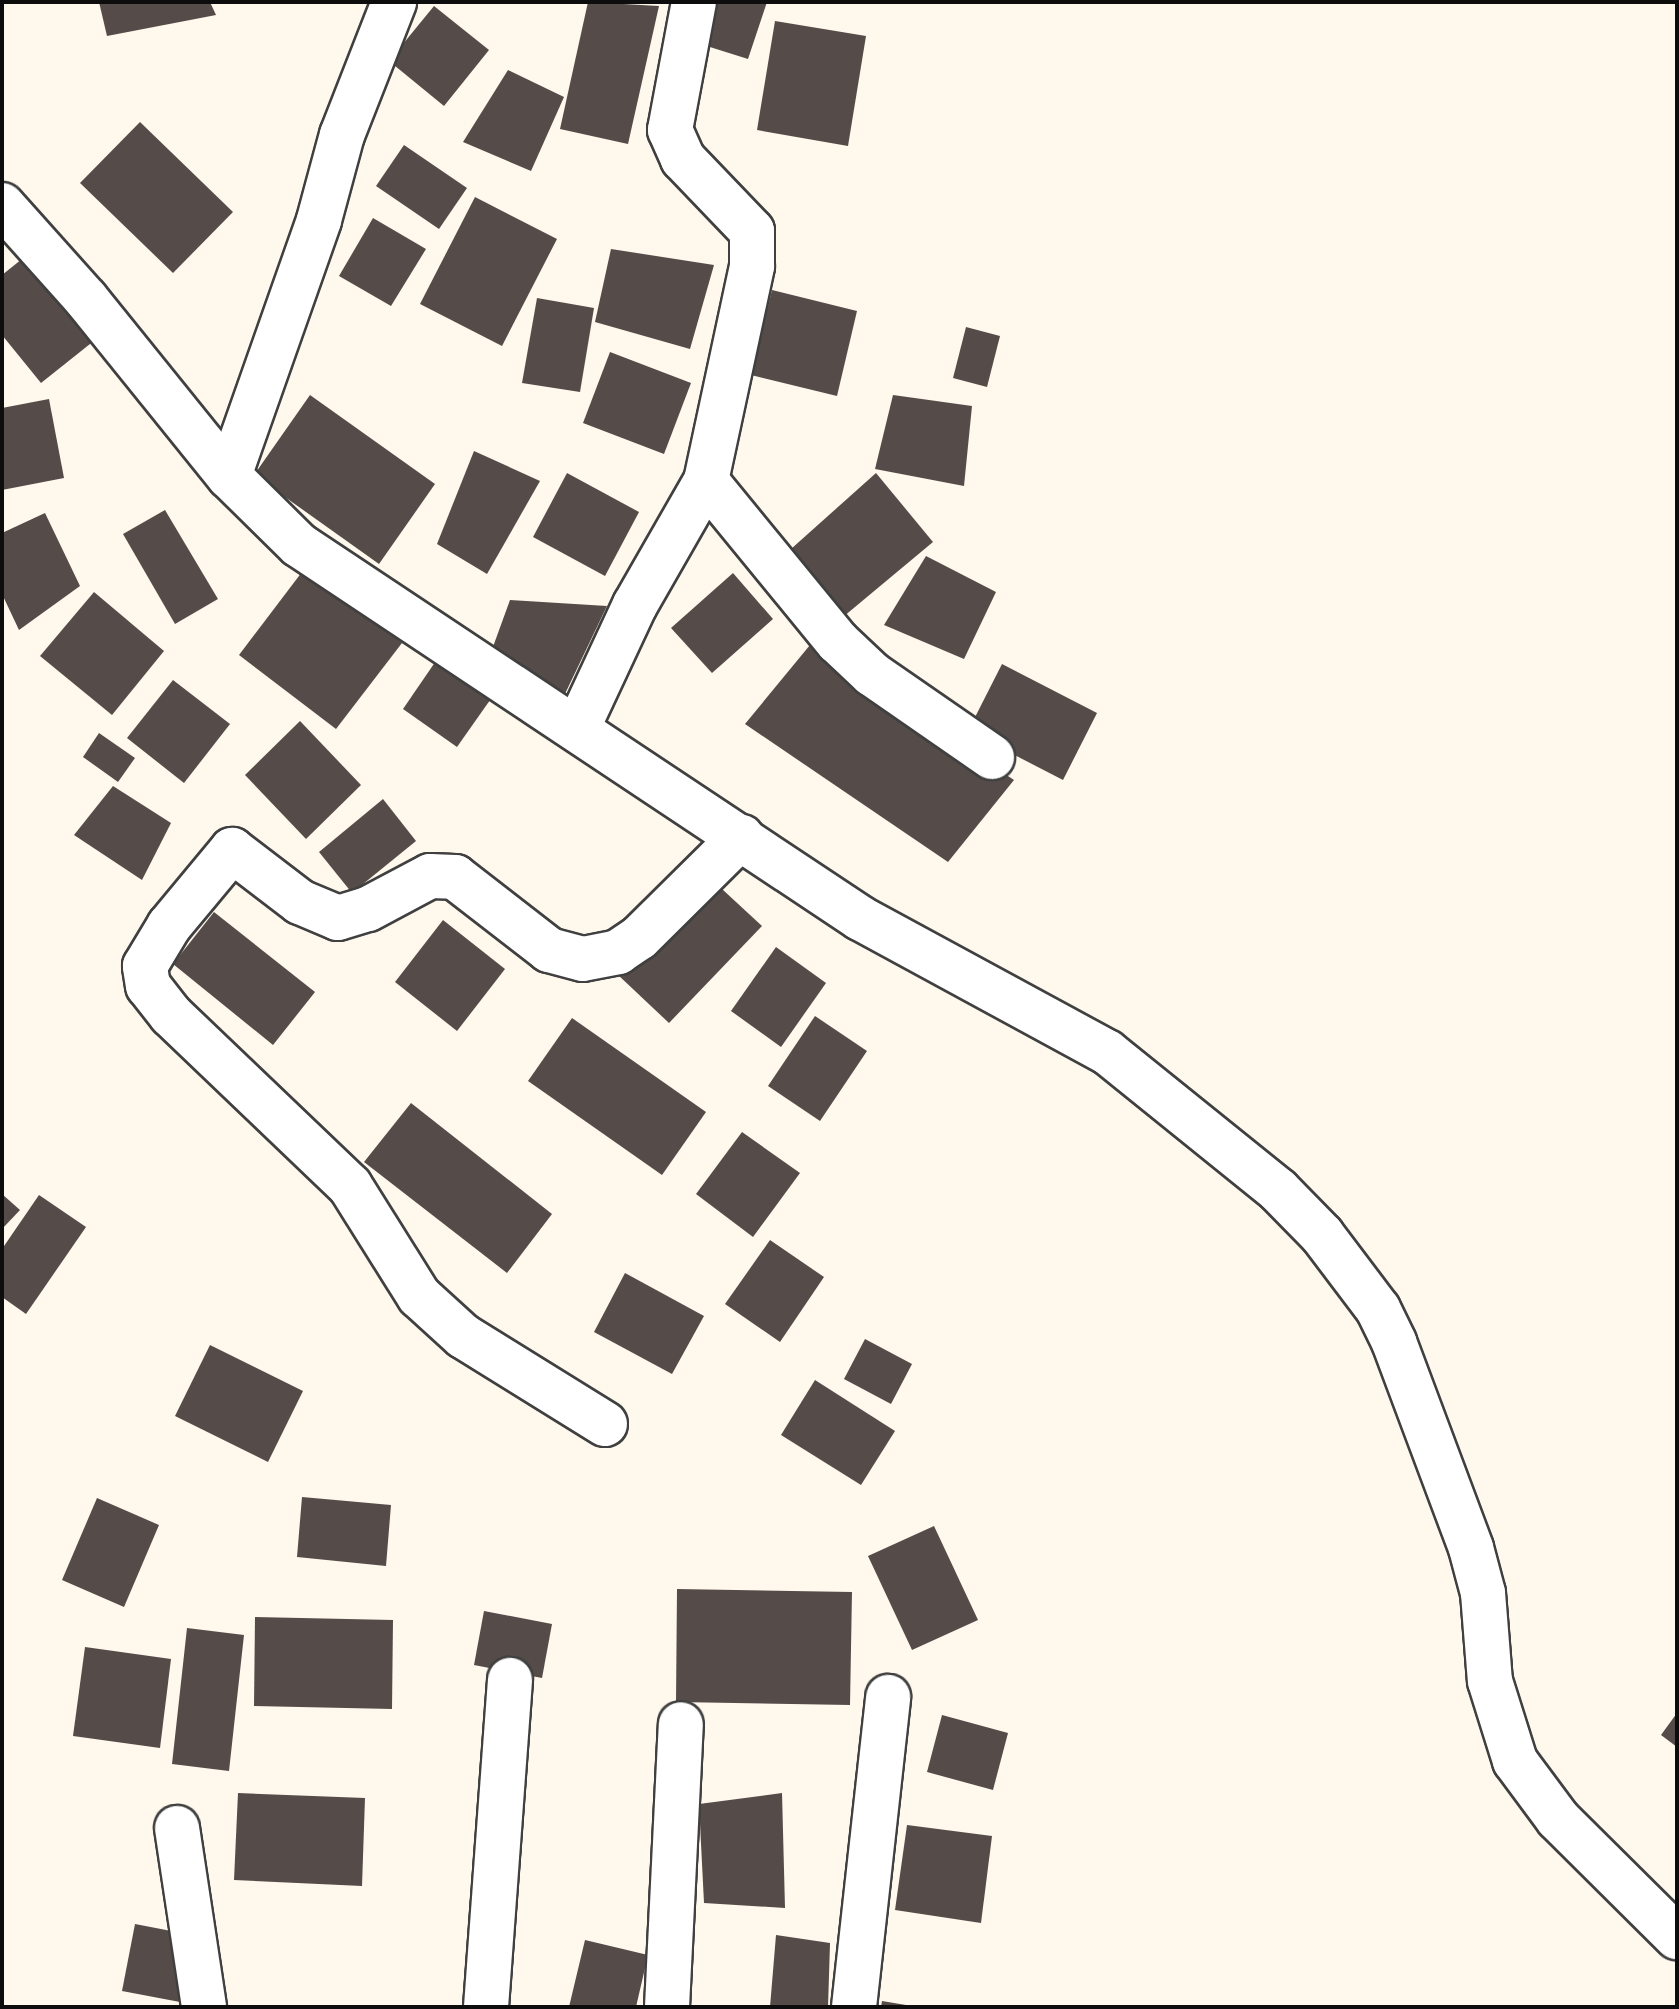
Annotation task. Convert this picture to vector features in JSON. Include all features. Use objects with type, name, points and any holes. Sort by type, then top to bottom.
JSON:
[{"type":"street","points":[[229,476],[319,220],[351,110],[394,2]]},
{"type":"street","points":[[578,727],[635,605],[706,481],[752,266],[752,231],[683,159],[670,130],[694,2]]},
{"type":"street","points":[[2,205],[86,299],[229,476],[299,545],[927,959],[1107,1052],[1278,1190],[1322,1235],[1378,1309],[1394,1342],[1471,1548],[1483,1593],[1490,1681],[1515,1761],[1558,1819],[1677,1937]]},
{"type":"street","points":[[706,481],[838,642],[872,674],[992,757]]},
{"type":"street","points":[[605,1424],[463,1336],[419,1296],[350,1186],[179,1023],[148,986],[145,966],[169,926],[232,850],[300,902],[338,918],[368,909],[430,876],[455,877],[549,950],[583,959],[618,952],[639,938],[741,837]]},
{"type":"street","points":[[486,2007],[510,1680]]},
{"type":"street","points":[[854,2007],[888,1697]]},
{"type":"street","points":[[667,2007],[681,1724]]},
{"type":"street","points":[[177,1828],[204,2007]]},
{"type":"building","points":[[99,2],[210,2],[216,15],[107,36]]},
{"type":"building","points":[[588,2],[659,6],[628,144],[560,129]]},
{"type":"building","points":[[707,2],[767,2],[748,59],[694,42]]},
{"type":"building","points":[[434,6],[489,50],[444,106],[389,61]]},
{"type":"building","points":[[775,21],[866,36],[848,146],[757,130]]},
{"type":"building","points":[[508,70],[564,97],[531,171],[463,142]]},
{"type":"building","points":[[140,122],[233,212],[173,273],[80,183]]},
{"type":"building","points":[[404,145],[467,188],[439,229],[376,186]]},
{"type":"building","points":[[475,197],[557,239],[502,346],[420,304]]},
{"type":"building","points":[[373,218],[426,249],[391,306],[339,276]]},
{"type":"building","points":[[611,249],[714,265],[690,349],[595,322]]},
{"type":"building","points":[[27,255],[95,340],[41,383],[2,335],[2,275]]},
{"type":"building","points":[[772,290],[857,311],[837,396],[751,375]]},
{"type":"building","points":[[537,298],[594,308],[580,392],[522,383]]},
{"type":"building","points":[[966,327],[1000,336],[987,387],[953,378]]},
{"type":"building","points":[[610,352],[691,383],[664,454],[583,423]]},
{"type":"building","points":[[310,395],[435,484],[379,564],[254,475]]},
{"type":"building","points":[[893,395],[972,406],[964,486],[875,469]]},
{"type":"building","points":[[49,399],[64,478],[2,490],[2,408]]},
{"type":"building","points":[[474,451],[540,481],[487,574],[437,544]]},
{"type":"building","points":[[567,473],[639,512],[605,576],[533,537]]},
{"type":"building","points":[[876,473],[933,542],[843,617],[791,549]]},
{"type":"building","points":[[165,510],[218,599],[175,624],[123,534]]},
{"type":"building","points":[[45,513],[80,586],[19,630],[2,594],[2,533]]},
{"type":"building","points":[[926,556],[996,592],[964,659],[884,625]]},
{"type":"building","points":[[305,568],[402,643],[336,729],[239,655]]},
{"type":"building","points":[[733,573],[773,619],[712,673],[671,628]]},
{"type":"building","points":[[94,592],[164,651],[112,715],[40,656]]},
{"type":"building","points":[[510,600],[607,606],[563,698],[490,655]]},
{"type":"building","points":[[810,645],[1014,780],[948,862],[745,724]]},
{"type":"building","points":[[440,655],[495,693],[457,747],[403,709]]},
{"type":"building","points":[[1002,664],[1097,713],[1063,780],[968,731]]},
{"type":"building","points":[[173,680],[230,724],[184,783],[127,738]]},
{"type":"building","points":[[300,721],[361,785],[306,839],[245,775]]},
{"type":"building","points":[[99,733],[135,758],[118,782],[83,757]]},
{"type":"building","points":[[113,786],[171,823],[142,880],[74,835]]},
{"type":"building","points":[[383,799],[416,841],[352,893],[319,852]]},
{"type":"building","points":[[709,877],[762,926],[669,1023],[617,974]]},
{"type":"building","points":[[214,912],[315,992],[273,1045],[173,964]]},
{"type":"building","points":[[443,920],[505,969],[457,1031],[395,982]]},
{"type":"building","points":[[776,947],[826,983],[781,1047],[731,1011]]},
{"type":"building","points":[[815,1016],[867,1051],[820,1121],[768,1086]]},
{"type":"building","points":[[572,1018],[706,1112],[662,1175],[528,1081]]},
{"type":"building","points":[[411,1103],[552,1214],[507,1273],[364,1162]]},
{"type":"building","points":[[742,1132],[800,1173],[753,1237],[696,1194]]},
{"type":"building","points":[[2,1194],[20,1210],[2,1229]]},
{"type":"building","points":[[39,1195],[86,1227],[26,1314],[2,1297],[2,1249]]},
{"type":"building","points":[[770,1240],[824,1277],[780,1342],[725,1304]]},
{"type":"building","points":[[625,1273],[704,1316],[672,1374],[594,1332]]},
{"type":"building","points":[[865,1339],[912,1364],[891,1404],[844,1379]]},
{"type":"building","points":[[210,1345],[303,1391],[268,1462],[175,1416]]},
{"type":"building","points":[[815,1380],[895,1431],[861,1485],[781,1435]]},
{"type":"building","points":[[302,1497],[391,1505],[386,1566],[297,1557]]},
{"type":"building","points":[[97,1498],[159,1525],[124,1607],[62,1580]]},
{"type":"building","points":[[934,1526],[978,1620],[912,1650],[868,1556]]},
{"type":"building","points":[[677,1589],[852,1592],[850,1705],[676,1702]]},
{"type":"building","points":[[484,1611],[552,1624],[542,1678],[474,1665]]},
{"type":"building","points":[[255,1617],[393,1620],[392,1709],[254,1706]]},
{"type":"building","points":[[187,1628],[244,1635],[229,1771],[172,1764]]},
{"type":"building","points":[[85,1647],[171,1659],[160,1748],[73,1736]]},
{"type":"building","points":[[1677,1713],[1677,1747],[1661,1735]]},
{"type":"building","points":[[942,1715],[1008,1733],[993,1790],[927,1772]]},
{"type":"building","points":[[238,1793],[365,1798],[362,1886],[234,1880]]},
{"type":"building","points":[[782,1793],[785,1908],[704,1903],[699,1804]]},
{"type":"building","points":[[907,1825],[992,1836],[981,1923],[895,1910]]},
{"type":"building","points":[[135,1924],[192,1935],[180,2002],[122,1991]]},
{"type":"building","points":[[776,1935],[830,1943],[828,2007],[770,2007]]},
{"type":"building","points":[[585,1940],[648,1955],[636,2007],[569,2007]]},
{"type":"building","points":[[882,2001],[906,2005],[906,2007],[881,2007]]}]
